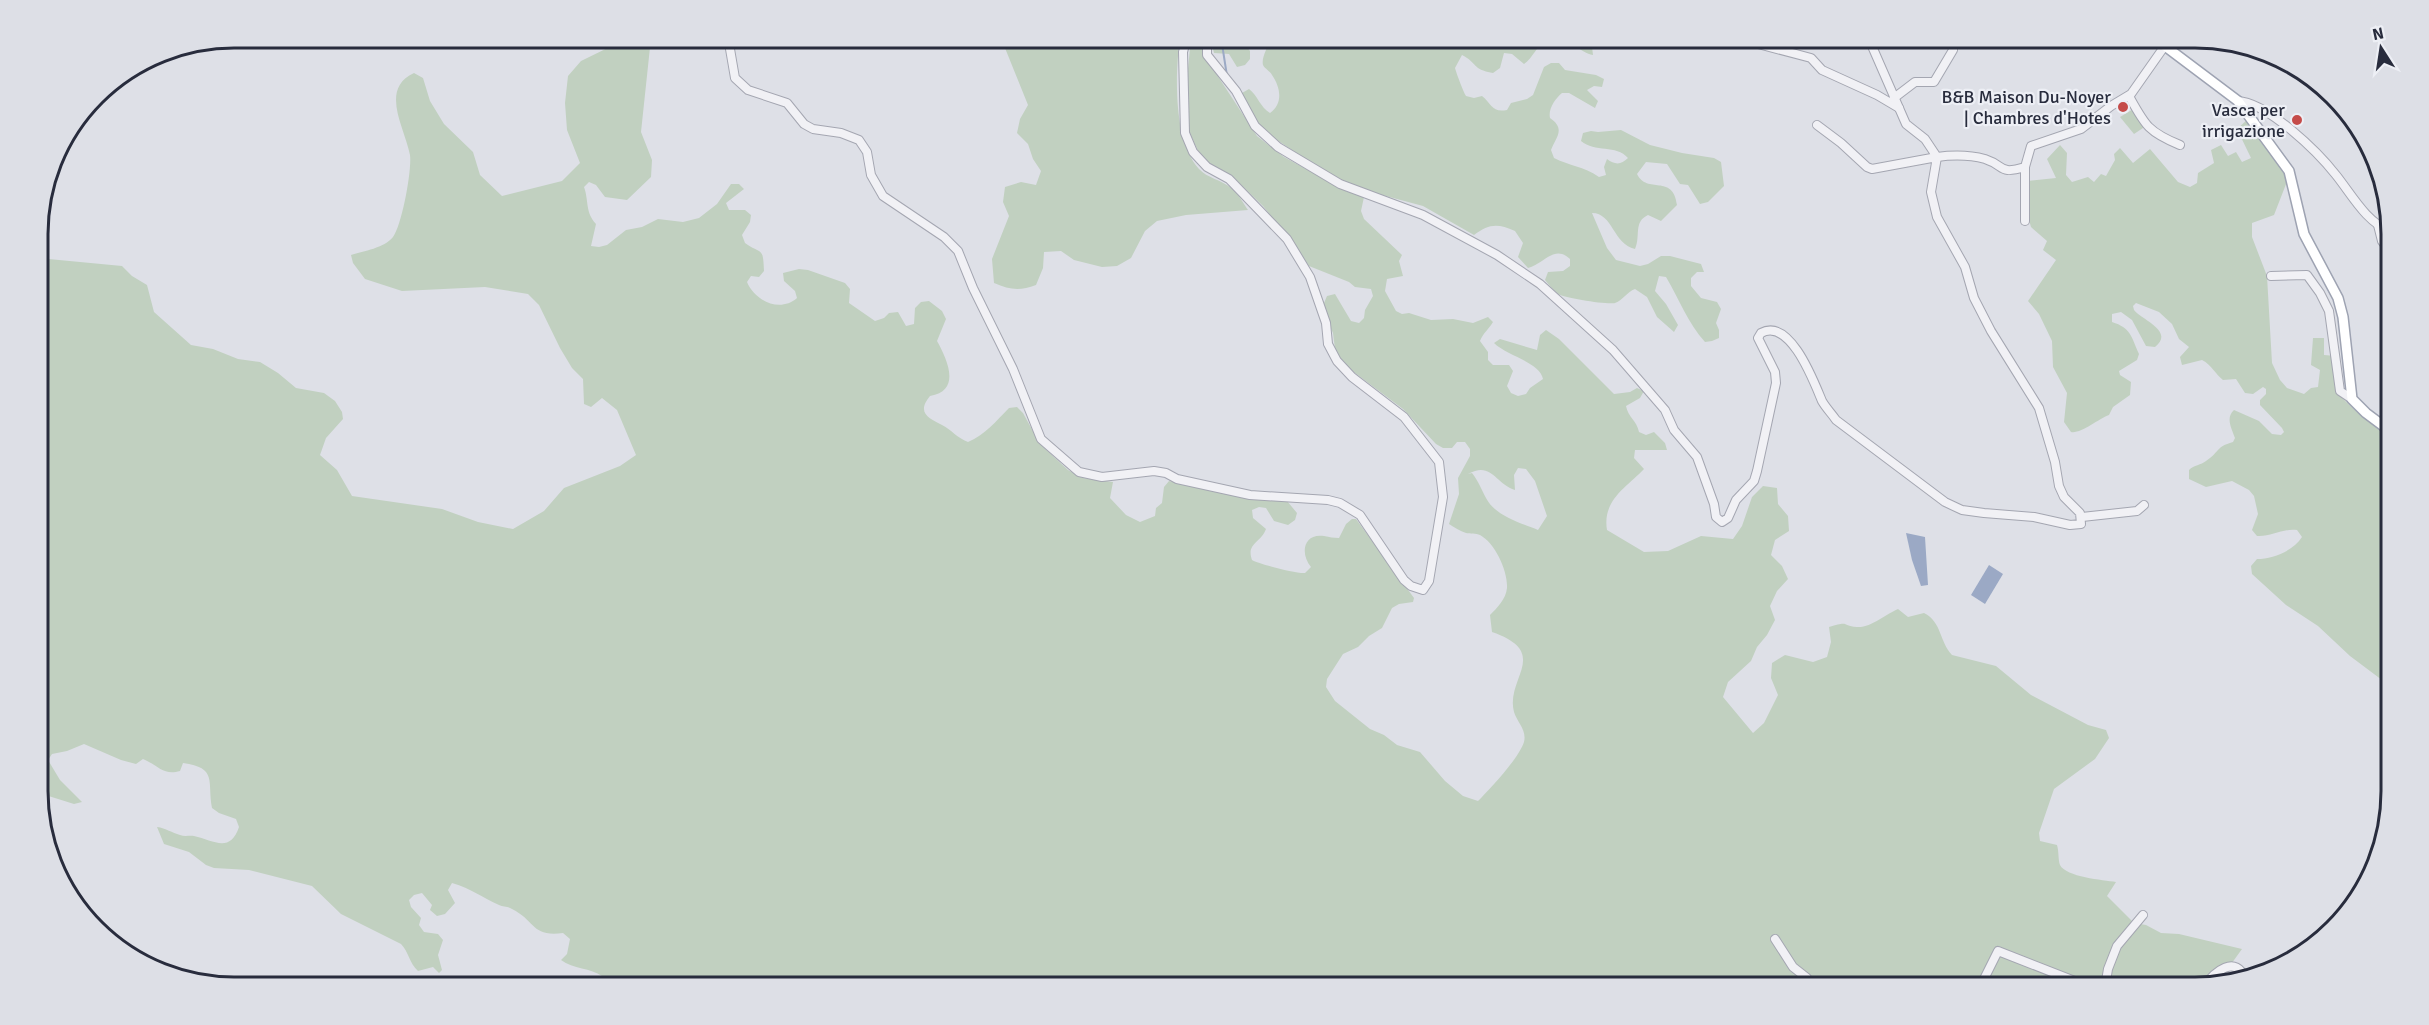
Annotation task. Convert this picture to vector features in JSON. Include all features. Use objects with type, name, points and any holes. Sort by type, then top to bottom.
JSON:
[{"type":"main road","points":[[2165,48],[2238,101],[2289,171],[2304,234],[2338,297],[2343,317],[2352,399],[2381,424]]},
{"type":"street","points":[[730,48],[735,78],[748,90],[787,104],[804,124],[813,129],[859,140],[867,152],[871,175],[883,196],[937,232],[958,251],[973,288],[1013,369],[1041,439],[1079,472],[1102,477],[1154,471],[1166,473],[1177,479],[1250,495],[1328,500],[1341,503],[1360,514],[1404,580],[1411,586],[1423,590],[1428,581],[1442,507],[1442,478],[1439,462],[1404,417],[1352,377],[1336,361],[1328,344],[1326,322],[1310,276],[1287,239],[1229,179],[1206,167],[1193,152],[1185,133],[1184,48]]},
{"type":"street","points":[[1208,48],[1208,55],[1230,82],[1255,126],[1278,147],[1340,184],[1423,215],[1497,255],[1540,284],[1613,350],[1665,410],[1674,430],[1696,457],[1714,504],[1716,517],[1722,522],[1728,518],[1736,500],[1754,481],[1757,471],[1776,383],[1775,372],[1758,338],[1761,333],[1773,330],[1780,333],[1802,356],[1824,404],[1836,420],[1945,502],[1962,510],[2034,517],[2070,525],[2081,524],[2080,513],[2064,497],[2059,486],[2039,408],[1991,331],[1974,298],[1961,258],[1937,217],[1931,192],[1937,157],[1925,139],[1906,124],[1872,48]]},
{"type":"street","points":[[1772,48],[1811,58],[1822,70],[1877,95],[1899,108]]},
{"type":"street","points":[[2025,222],[2025,167],[2031,146],[2081,129],[2111,106],[2129,96],[2163,48]]},
{"type":"street","points":[[1894,98],[1915,82],[1934,82],[1953,50]]},
{"type":"street","points":[[2129,96],[2146,126],[2156,135],[2180,145]]},
{"type":"street","points":[[2238,101],[2265,111],[2303,141],[2334,172],[2378,225],[2381,238]]},
{"type":"street","points":[[1816,125],[1872,169],[1949,155],[1982,158],[1994,163],[2002,170],[2010,171],[2025,167]]},
{"type":"street","points":[[2271,276],[2307,275],[2320,293],[2329,310],[2340,390],[2352,399]]},
{"type":"street","points":[[2082,518],[2137,511],[2144,505]]},
{"type":"street","points":[[2107,977],[2117,946],[2143,915]]},
{"type":"street","points":[[1775,939],[1793,967],[1806,977]]},
{"type":"street","points":[[1985,977],[1998,951],[2064,977]]},
{"type":"street","points":[[2214,976],[2221,968],[2232,966],[2241,970]]},
{"type":"green space","points":[[608,48],[650,48],[641,132],[652,160],[651,177],[627,200],[605,197],[596,185],[589,182],[584,187],[589,211],[596,224],[591,246],[607,245],[626,230],[642,227],[658,219],[683,222],[699,218],[717,204],[731,184],[739,184],[744,189],[726,203],[729,210],[745,210],[751,215],[750,222],[742,235],[745,243],[761,252],[764,271],[759,277],[751,276],[747,282],[756,295],[762,299],[776,305],[797,298],[795,291],[784,281],[783,273],[799,269],[845,283],[850,289],[849,303],[875,321],[884,318],[889,313],[898,312],[906,326],[914,324],[915,308],[921,302],[929,301],[942,311],[946,319],[937,341],[948,365],[949,381],[940,393],[930,396],[924,411],[929,417],[964,440],[968,442],[980,436],[1009,408],[1017,407],[1023,413],[1040,444],[1068,470],[1083,478],[1113,482],[1110,498],[1126,515],[1140,522],[1155,516],[1156,508],[1162,503],[1164,487],[1169,481],[1226,494],[1287,501],[1297,513],[1295,520],[1288,525],[1274,521],[1266,508],[1259,507],[1252,510],[1253,518],[1266,529],[1252,546],[1251,554],[1252,560],[1256,562],[1294,572],[1305,573],[1311,567],[1305,556],[1308,541],[1317,536],[1339,538],[1346,524],[1356,519],[1414,598],[1413,602],[1399,604],[1392,608],[1382,628],[1358,647],[1343,654],[1327,679],[1326,687],[1335,701],[1370,729],[1384,735],[1397,745],[1420,752],[1445,781],[1463,796],[1478,801],[1510,765],[1521,749],[1525,738],[1514,712],[1513,700],[1523,658],[1519,649],[1510,640],[1492,632],[1490,615],[1503,600],[1507,588],[1500,558],[1491,544],[1480,535],[1466,533],[1449,524],[1459,494],[1458,478],[1470,456],[1470,449],[1465,442],[1457,442],[1452,448],[1443,448],[1436,444],[1403,409],[1343,364],[1335,349],[1324,303],[1327,296],[1335,294],[1351,321],[1359,323],[1364,318],[1365,310],[1373,296],[1371,289],[1355,287],[1349,282],[1309,266],[1263,206],[1233,177],[1213,167],[1198,151],[1189,131],[1187,79],[1190,48],[1204,48],[1204,55],[1257,136],[1284,157],[1346,191],[1364,197],[1361,211],[1364,219],[1402,255],[1399,261],[1403,276],[1387,279],[1385,291],[1396,311],[1431,320],[1453,319],[1473,323],[1488,317],[1493,322],[1480,341],[1488,352],[1488,360],[1493,365],[1509,365],[1513,371],[1507,386],[1511,393],[1518,396],[1526,394],[1530,388],[1543,379],[1541,373],[1494,343],[1500,339],[1537,350],[1540,335],[1546,330],[1559,339],[1614,394],[1630,392],[1637,388],[1644,391],[1640,398],[1626,406],[1627,410],[1639,432],[1646,435],[1654,432],[1665,443],[1667,450],[1635,450],[1634,458],[1644,469],[1612,502],[1606,520],[1607,530],[1644,552],[1668,551],[1701,536],[1733,539],[1742,526],[1752,497],[1763,486],[1777,488],[1778,504],[1788,516],[1789,531],[1775,540],[1771,555],[1782,566],[1788,579],[1777,591],[1770,606],[1775,620],[1767,635],[1757,647],[1751,661],[1728,682],[1723,697],[1753,733],[1764,723],[1778,695],[1771,678],[1772,663],[1785,655],[1813,662],[1827,657],[1831,642],[1829,627],[1843,624],[1862,627],[1898,609],[1908,617],[1924,613],[1934,621],[1952,655],[1996,666],[2031,695],[2088,725],[2106,730],[2109,738],[2095,759],[2054,789],[2039,833],[2040,841],[2057,845],[2060,865],[2069,872],[2085,877],[2116,882],[2107,896],[2134,923],[2146,925],[2161,933],[2179,934],[2242,949],[2224,974],[2207,977],[603,977],[598,973],[561,960],[567,954],[570,939],[563,933],[545,933],[510,908],[452,883],[448,890],[455,903],[445,914],[437,916],[430,910],[432,905],[422,893],[414,895],[409,900],[411,907],[421,918],[419,925],[424,932],[438,934],[443,940],[438,955],[442,970],[439,973],[433,967],[418,971],[401,944],[341,914],[312,886],[249,870],[214,868],[189,852],[164,844],[157,827],[182,836],[194,836],[226,843],[231,840],[239,827],[236,819],[212,808],[209,777],[202,768],[183,763],[180,771],[169,772],[143,759],[136,764],[84,744],[52,754],[48,760],[48,259],[122,266],[132,276],[147,285],[154,312],[191,345],[213,349],[238,359],[260,362],[296,388],[324,393],[335,401],[342,412],[343,419],[326,438],[320,455],[337,470],[352,496],[442,509],[478,522],[513,529],[544,511],[564,488],[620,466],[636,455],[617,410],[602,398],[591,407],[584,404],[583,379],[572,368],[560,348],[539,305],[528,294],[485,287],[402,291],[365,279],[353,263],[351,255],[374,249],[389,241],[400,221],[406,197],[410,162],[396,99],[398,89],[404,80],[414,73],[423,78],[430,101],[444,124],[473,152],[480,175],[502,196],[562,181],[580,163],[567,130],[565,103],[568,76],[581,61]],"holes":[[[1518,468],[1526,469],[1535,481],[1547,516],[1538,530],[1496,510],[1486,498],[1472,473],[1468,474],[1483,470],[1515,490],[1514,475]]]},
{"type":"green space","points":[[1005,48],[1179,48],[1177,88],[1184,141],[1199,169],[1234,190],[1248,210],[1186,215],[1157,221],[1145,231],[1131,258],[1117,266],[1102,267],[1074,260],[1061,251],[1044,252],[1043,268],[1036,285],[1015,289],[994,283],[992,259],[1009,216],[1003,202],[1005,187],[1021,182],[1036,185],[1041,171],[1033,159],[1028,144],[1017,133],[1020,119],[1028,105]]},
{"type":"green space","points":[[1213,48],[1248,48],[1250,59],[1245,65],[1237,67],[1229,54],[1214,53]]},
{"type":"green space","points":[[1267,48],[1537,48],[1524,64],[1512,54],[1504,53],[1500,68],[1493,73],[1481,70],[1462,55],[1455,68],[1466,96],[1474,98],[1482,96],[1493,107],[1502,111],[1507,110],[1511,103],[1533,95],[1544,67],[1551,63],[1559,63],[1565,70],[1596,75],[1604,79],[1602,87],[1594,86],[1587,90],[1598,101],[1595,108],[1569,93],[1562,93],[1555,101],[1550,115],[1559,130],[1551,150],[1554,158],[1599,177],[1606,175],[1604,167],[1607,159],[1618,163],[1628,158],[1618,151],[1587,145],[1581,141],[1583,133],[1621,130],[1650,145],[1714,158],[1721,162],[1724,186],[1708,202],[1700,204],[1688,185],[1680,184],[1667,164],[1646,162],[1637,174],[1641,180],[1670,190],[1675,195],[1677,205],[1661,221],[1648,215],[1640,221],[1635,249],[1622,241],[1604,218],[1592,213],[1607,248],[1616,260],[1640,266],[1661,256],[1670,256],[1701,264],[1704,272],[1697,272],[1691,278],[1691,286],[1701,298],[1717,302],[1721,309],[1716,323],[1719,338],[1705,342],[1689,319],[1666,277],[1659,276],[1655,291],[1666,304],[1678,325],[1674,332],[1657,317],[1647,297],[1635,289],[1615,303],[1577,299],[1558,294],[1545,280],[1548,272],[1563,271],[1570,266],[1570,259],[1564,255],[1554,254],[1528,268],[1518,257],[1523,243],[1515,231],[1493,226],[1474,235],[1423,206],[1371,192],[1339,179],[1307,160],[1274,138],[1255,121],[1242,93],[1249,89],[1270,113],[1277,105],[1279,90],[1271,74],[1263,65]]},
{"type":"green space","points":[[1579,48],[1592,48],[1593,55]]},
{"type":"green space","points":[[2135,108],[2146,126],[2134,134],[2120,117]]},
{"type":"green space","points":[[2248,119],[2287,174],[2288,179],[2274,215],[2252,223],[2252,237],[2267,276],[2272,363],[2280,380],[2287,388],[2304,394],[2311,388],[2318,387],[2320,370],[2311,365],[2313,338],[2324,338],[2324,355],[2336,356],[2340,396],[2381,430],[2381,679],[2350,656],[2318,626],[2286,605],[2252,574],[2251,566],[2257,559],[2270,558],[2298,542],[2302,537],[2297,530],[2257,536],[2252,530],[2258,514],[2254,496],[2249,490],[2232,481],[2206,487],[2189,479],[2191,468],[2206,461],[2220,448],[2233,442],[2235,438],[2230,416],[2234,410],[2259,421],[2272,434],[2281,435],[2284,432],[2260,405],[2266,389],[2263,387],[2253,394],[2245,393],[2236,379],[2223,380],[2202,360],[2182,365],[2180,357],[2189,347],[2179,339],[2172,324],[2159,312],[2136,303],[2133,306],[2134,310],[2155,326],[2161,336],[2160,341],[2155,347],[2146,346],[2132,320],[2121,312],[2112,314],[2112,322],[2127,330],[2139,354],[2137,360],[2119,371],[2120,375],[2131,382],[2130,395],[2113,407],[2109,415],[2085,429],[2071,432],[2064,422],[2067,393],[2053,367],[2052,341],[2039,314],[2028,301],[2056,260],[2043,250],[2047,241],[2031,227],[2028,181],[2056,178],[2047,159],[2060,145],[2067,153],[2066,175],[2072,182],[2088,177],[2094,182],[2101,174],[2106,176],[2115,160],[2114,154],[2120,148],[2133,163],[2150,149],[2178,182],[2190,187],[2197,183],[2198,173],[2214,163],[2211,150],[2221,145],[2228,156],[2236,152],[2242,162],[2251,158],[2237,129]]},
{"type":"green space","points":[[48,760],[60,780],[82,802],[74,804],[48,796]]},
{"type":"water","points":[[1906,533],[1925,537],[1928,585],[1921,586]]},
{"type":"water","points":[[1989,565],[2003,574],[1985,604],[1971,595]]},
{"type":"waterway","points":[[1223,48],[1227,76]]},
{"type":"place","name":"B&B Maison Du-Noyer | Chambres d'Hotes","points":[[2123,107]]},
{"type":"place","name":"Vasca per irrigazione","points":[[2297,120]]}]
